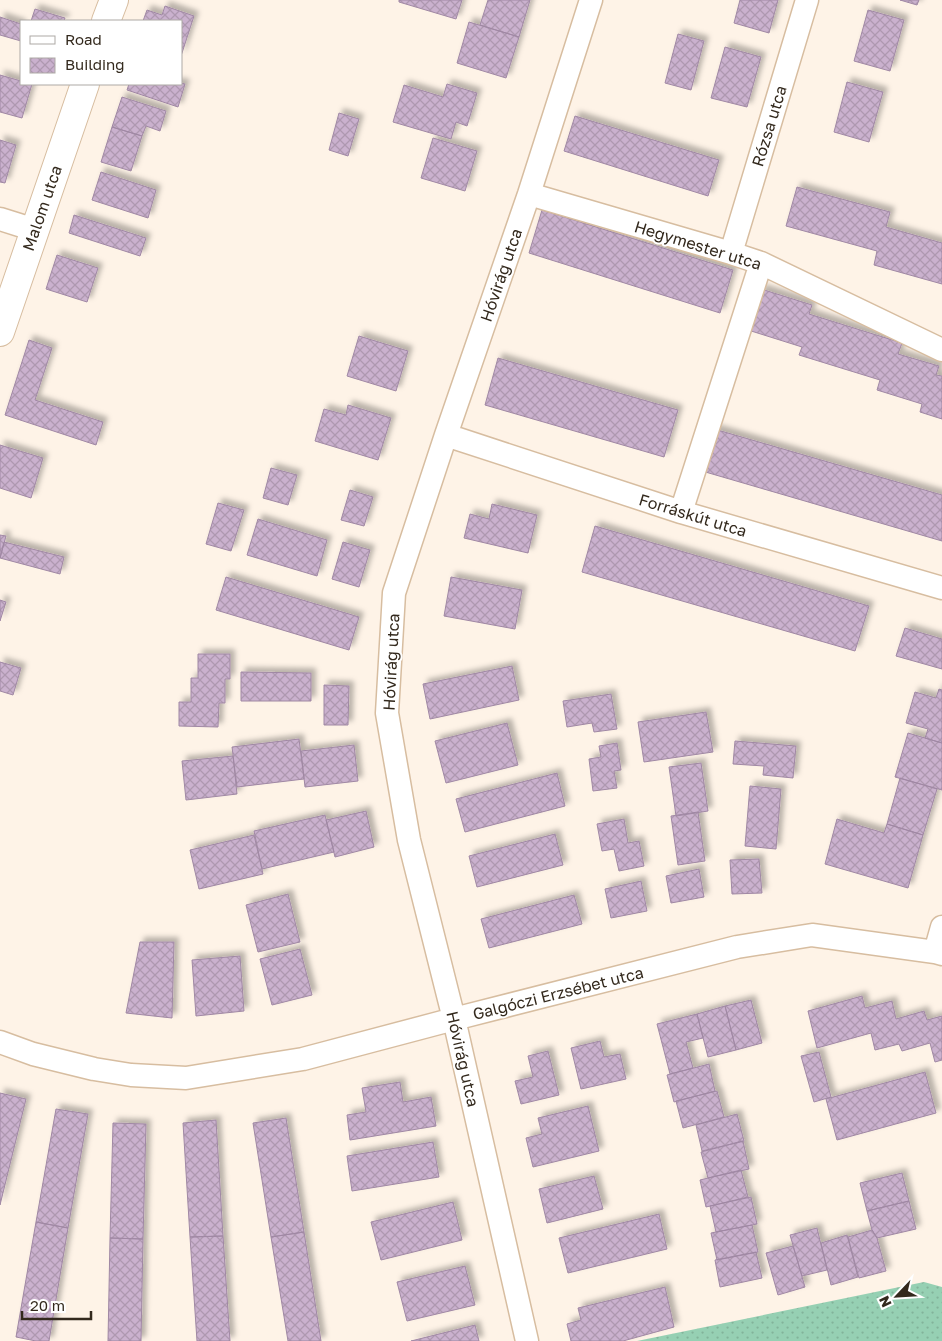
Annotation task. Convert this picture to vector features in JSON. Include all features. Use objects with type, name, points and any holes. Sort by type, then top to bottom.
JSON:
[{"type":"main road","points":[[106,20],[114,0]]},
{"type":"main road","name":"Malom utca","points":[[0,332],[85,85]]},
{"type":"street","name":"Hóvirág utca","points":[[527,1341],[454,1019],[409,840],[386,713],[394,593],[529,194],[591,0]]},
{"type":"street","name":"Rózsa utca","points":[[731,253],[807,0]]},
{"type":"street","name":"Hegymester utca","points":[[529,194],[761,263],[942,350]]},
{"type":"street","points":[[0,219],[35,230]]},
{"type":"street","points":[[680,512],[761,263]]},
{"type":"street","name":"Forráskút utca","points":[[446,435],[680,512],[942,588]]},
{"type":"street","points":[[938,953],[942,927]]},
{"type":"street","name":"Galgóczi Erzsébet utca","points":[[0,1042],[33,1054],[94,1069],[131,1075],[186,1078],[304,1059],[737,947],[812,936],[938,953]]},
{"type":"green space","points":[[924,1282],[942,1287],[942,1341],[637,1341]]},
{"type":"building","points":[[399,0],[462,0],[456,19],[399,2]]},
{"type":"building","points":[[488,0],[530,0],[519,37],[480,25]]},
{"type":"building","points":[[740,0],[778,0],[769,33],[734,23]]},
{"type":"building","points":[[900,0],[919,0],[917,5]]},
{"type":"building","points":[[165,6],[194,16],[182,53],[182,20],[143,20],[147,10],[162,15]]},
{"type":"building","points":[[35,9],[65,18],[64,20],[31,20]]},
{"type":"building","points":[[868,10],[904,20],[890,71],[854,61]]},
{"type":"building","points":[[0,17],[20,24],[20,41],[0,35]]},
{"type":"building","points":[[469,22],[519,37],[506,78],[457,63]]},
{"type":"building","points":[[678,34],[704,41],[691,90],[665,83]]},
{"type":"building","points":[[725,47],[761,57],[747,107],[711,98]]},
{"type":"building","points":[[0,75],[20,81],[20,85],[32,85],[22,118],[0,112]]},
{"type":"building","points":[[847,82],[883,92],[869,142],[834,132]]},
{"type":"building","points":[[185,84],[178,107],[127,90],[129,85]]},
{"type":"building","points":[[447,84],[477,93],[467,126],[456,122],[451,139],[393,122],[404,85],[443,97]]},
{"type":"building","points":[[122,97],[166,111],[160,131],[146,126],[142,136],[112,127]]},
{"type":"building","points":[[339,113],[359,119],[348,156],[329,150]]},
{"type":"building","points":[[575,116],[719,160],[708,196],[564,151]]},
{"type":"building","points":[[112,127],[142,136],[131,171],[101,162]]},
{"type":"building","points":[[433,138],[477,151],[465,191],[421,178]]},
{"type":"building","points":[[0,140],[16,145],[5,183],[0,182]]},
{"type":"building","points":[[101,172],[156,190],[148,218],[92,200]]},
{"type":"building","points":[[797,187],[890,212],[886,227],[942,243],[942,284],[874,265],[877,251],[786,226]]},
{"type":"building","points":[[542,210],[733,270],[720,313],[529,253]]},
{"type":"building","points":[[74,215],[146,238],[140,256],[69,233]]},
{"type":"building","points":[[57,255],[98,268],[87,302],[46,289]]},
{"type":"building","points":[[761,289],[812,305],[809,314],[902,343],[898,354],[939,366],[936,375],[942,376],[942,419],[920,412],[922,404],[877,390],[880,380],[799,355],[802,347],[748,330]]},
{"type":"building","points":[[359,336],[408,351],[396,391],[347,376]]},
{"type":"building","points":[[29,340],[52,348],[35,400],[103,422],[96,445],[5,415]]},
{"type":"building","points":[[498,358],[678,410],[664,457],[485,405]]},
{"type":"building","points":[[348,405],[391,418],[378,460],[315,441],[324,409],[346,415]]},
{"type":"building","points":[[714,429],[942,495],[942,541],[702,471]]},
{"type":"building","points":[[0,445],[43,458],[31,498],[0,488]]},
{"type":"building","points":[[271,468],[297,475],[288,505],[263,498]]},
{"type":"building","points":[[350,490],[373,497],[364,526],[341,520]]},
{"type":"building","points":[[218,503],[244,510],[231,551],[206,544]]},
{"type":"building","points":[[492,504],[537,515],[528,553],[464,538],[470,514],[489,519]]},
{"type":"building","points":[[258,519],[327,540],[317,576],[247,555]]},
{"type":"building","points":[[595,526],[869,606],[855,651],[582,572]]},
{"type":"building","points":[[0,535],[6,536],[0,558]]},
{"type":"building","points":[[4,542],[64,557],[60,574],[0,558]]},
{"type":"building","points":[[343,542],[370,550],[359,587],[332,579]]},
{"type":"building","points":[[226,577],[359,617],[349,650],[216,610]]},
{"type":"building","points":[[451,577],[522,590],[515,629],[444,616]]},
{"type":"building","points":[[0,600],[6,602],[0,621]]},
{"type":"building","points":[[905,628],[942,639],[942,669],[896,656]]},
{"type":"building","points":[[198,654],[230,654],[230,679],[225,679],[225,703],[219,703],[218,727],[179,726],[179,702],[191,702],[191,678],[198,678]]},
{"type":"building","points":[[0,662],[21,668],[13,695],[0,691]]},
{"type":"building","points":[[512,666],[519,700],[430,719],[423,684]]},
{"type":"building","points":[[241,672],[311,673],[311,701],[241,701]]},
{"type":"building","points":[[324,685],[349,686],[348,725],[324,725]]},
{"type":"building","points":[[939,689],[942,690],[942,743],[925,738],[928,729],[906,723],[915,692],[936,698]]},
{"type":"building","points":[[611,694],[617,729],[594,732],[592,723],[567,727],[563,701]]},
{"type":"building","points":[[706,712],[713,752],[644,762],[638,722]]},
{"type":"building","points":[[507,723],[518,765],[446,783],[435,741]]},
{"type":"building","points":[[908,733],[942,743],[942,790],[895,777]]},
{"type":"building","points":[[299,739],[304,779],[237,787],[232,747]]},
{"type":"building","points":[[735,741],[796,746],[793,778],[763,775],[764,766],[733,764]]},
{"type":"building","points":[[617,743],[621,770],[614,771],[617,788],[593,791],[589,759],[601,757],[599,746]]},
{"type":"building","points":[[354,745],[358,781],[305,787],[301,751]]},
{"type":"building","points":[[233,756],[237,794],[186,800],[182,761]]},
{"type":"building","points":[[701,763],[708,811],[676,816],[669,767]]},
{"type":"building","points":[[557,773],[565,806],[465,832],[456,799]]},
{"type":"building","points":[[900,778],[937,789],[923,835],[887,824]]},
{"type":"building","points":[[750,786],[781,789],[776,849],[745,846]]},
{"type":"building","points":[[366,811],[374,847],[335,857],[326,820]]},
{"type":"building","points":[[698,812],[705,861],[678,865],[671,816]]},
{"type":"building","points":[[325,815],[334,852],[262,869],[254,831]]},
{"type":"building","points":[[624,819],[628,843],[639,841],[644,866],[619,871],[614,849],[602,851],[597,824]]},
{"type":"building","points":[[837,819],[884,833],[887,824],[923,835],[908,888],[825,864]]},
{"type":"building","points":[[555,834],[563,865],[477,887],[469,856]]},
{"type":"building","points":[[254,835],[263,874],[199,889],[190,850]]},
{"type":"building","points":[[759,859],[762,893],[732,894],[730,860]]},
{"type":"building","points":[[699,869],[704,897],[671,903],[666,876]]},
{"type":"building","points":[[641,881],[647,911],[611,918],[605,889]]},
{"type":"building","points":[[288,894],[300,942],[258,952],[246,905]]},
{"type":"building","points":[[574,895],[582,924],[489,948],[481,919]]},
{"type":"building","points":[[140,942],[174,942],[172,1018],[126,1013]]},
{"type":"building","points":[[300,949],[312,995],[272,1005],[260,959]]},
{"type":"building","points":[[240,956],[244,1011],[196,1016],[192,960]]},
{"type":"building","points":[[862,996],[865,1008],[892,1001],[896,1019],[924,1011],[927,1020],[942,1016],[942,1060],[935,1062],[930,1043],[902,1051],[899,1044],[875,1050],[871,1033],[817,1048],[808,1011]]},
{"type":"building","points":[[751,1000],[762,1043],[736,1050],[725,1006]]},
{"type":"building","points":[[725,1006],[736,1050],[708,1057],[697,1014]]},
{"type":"building","points":[[697,1014],[703,1038],[686,1042],[693,1068],[670,1074],[657,1024]]},
{"type":"building","points":[[600,1041],[604,1057],[620,1054],[626,1079],[581,1089],[571,1048]]},
{"type":"building","points":[[548,1051],[559,1095],[521,1104],[515,1081],[533,1077],[528,1056]]},
{"type":"building","points":[[819,1052],[831,1097],[814,1102],[801,1056]]},
{"type":"building","points":[[709,1064],[715,1091],[674,1102],[667,1075]]},
{"type":"building","points":[[925,1072],[936,1113],[837,1140],[826,1099]]},
{"type":"building","points":[[400,1082],[403,1102],[431,1097],[436,1126],[350,1140],[347,1115],[366,1112],[362,1088]]},
{"type":"building","points":[[717,1091],[724,1117],[683,1128],[676,1101]]},
{"type":"building","points":[[0,1093],[26,1099],[0,1205]]},
{"type":"building","points":[[588,1106],[599,1151],[533,1167],[526,1138],[542,1134],[538,1118]]},
{"type":"building","points":[[56,1109],[88,1114],[68,1228],[36,1222]]},
{"type":"building","points":[[737,1114],[744,1141],[702,1151],[696,1125]]},
{"type":"building","points":[[286,1118],[304,1232],[271,1237],[253,1123]]},
{"type":"building","points":[[216,1120],[223,1236],[190,1237],[183,1123]]},
{"type":"building","points":[[113,1123],[146,1124],[143,1239],[110,1238]]},
{"type":"building","points":[[743,1141],[749,1169],[708,1178],[701,1152]]},
{"type":"building","points":[[433,1142],[439,1177],[352,1191],[347,1156]]},
{"type":"building","points":[[741,1170],[748,1197],[706,1207],[700,1180]]},
{"type":"building","points":[[902,1173],[909,1201],[867,1211],[860,1183]]},
{"type":"building","points":[[594,1176],[603,1209],[547,1223],[539,1189]]},
{"type":"building","points":[[751,1197],[757,1224],[716,1232],[710,1206]]},
{"type":"building","points":[[909,1201],[916,1229],[877,1238],[872,1230],[867,1211]]},
{"type":"building","points":[[453,1202],[462,1240],[381,1260],[371,1222]]},
{"type":"building","points":[[659,1214],[667,1249],[568,1273],[559,1238]]},
{"type":"building","points":[[36,1222],[68,1228],[49,1341],[36,1341],[16,1337]]},
{"type":"building","points":[[752,1225],[758,1252],[717,1260],[711,1233]]},
{"type":"building","points":[[817,1228],[827,1270],[802,1276],[790,1235]]},
{"type":"building","points":[[872,1230],[877,1238],[886,1271],[859,1278],[848,1237]]},
{"type":"building","points":[[304,1232],[321,1341],[288,1341],[271,1237]]},
{"type":"building","points":[[847,1235],[858,1277],[831,1285],[821,1243]]},
{"type":"building","points":[[223,1236],[230,1341],[197,1341],[190,1237]]},
{"type":"building","points":[[110,1238],[143,1239],[141,1341],[108,1341]]},
{"type":"building","points":[[793,1246],[805,1287],[778,1295],[766,1253]]},
{"type":"building","points":[[756,1252],[762,1278],[720,1287],[715,1260]]},
{"type":"building","points":[[465,1266],[475,1305],[407,1321],[397,1282]]},
{"type":"building","points":[[665,1287],[674,1327],[623,1341],[571,1341],[567,1324],[581,1320],[578,1308]]},
{"type":"building","points":[[475,1325],[479,1341],[411,1341]]}]
